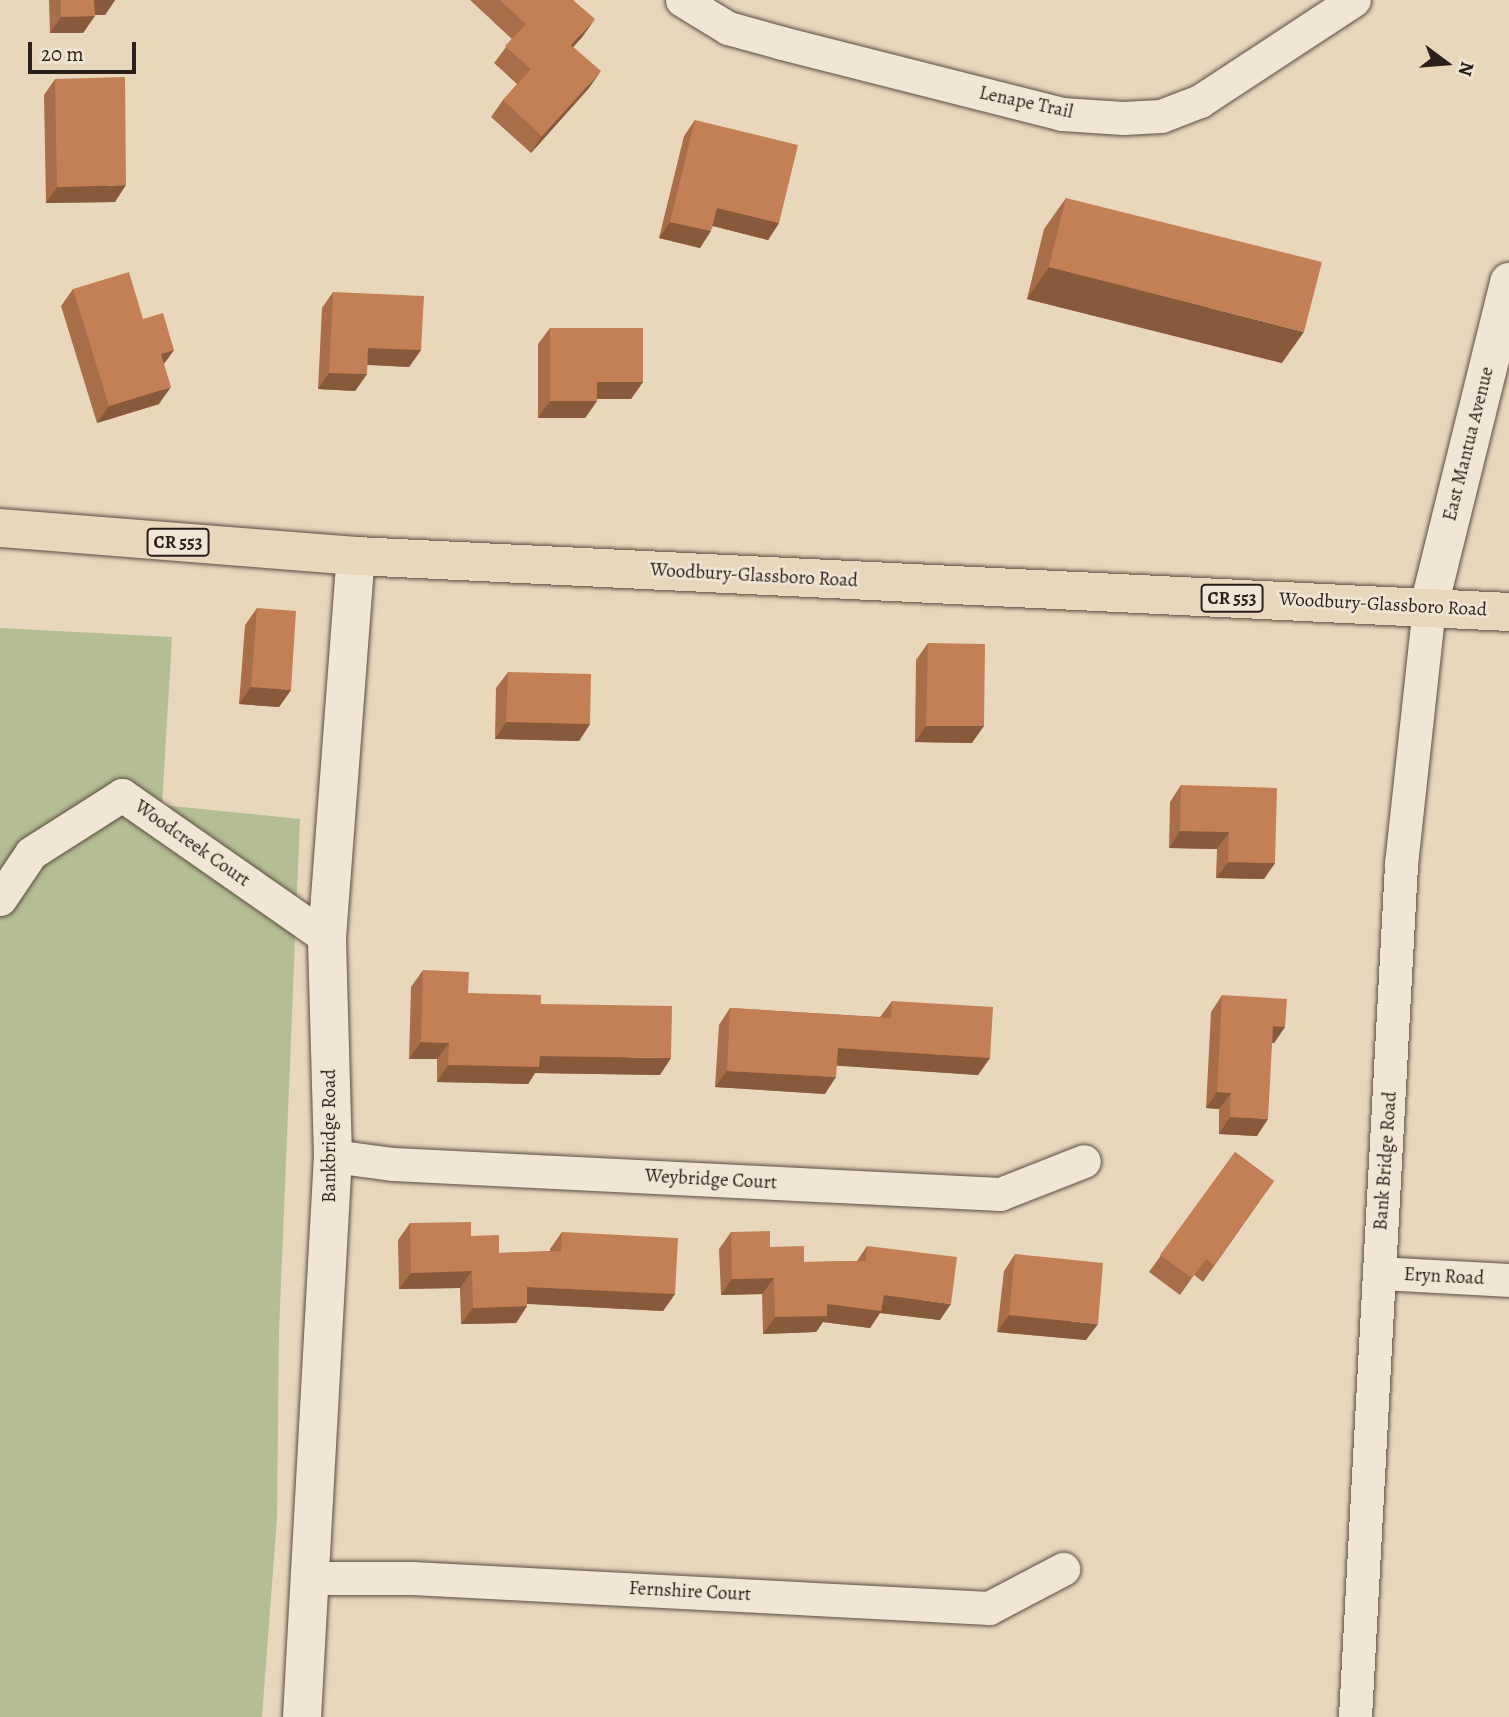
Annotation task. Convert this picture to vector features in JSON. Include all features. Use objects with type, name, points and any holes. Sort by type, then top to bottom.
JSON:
[{"type":"main road","name":"Woodbury-Glassboro Road","points":[[0,528],[356,556],[1429,606],[1509,612]]},
{"type":"street","name":"Lenape Trail","points":[[682,0],[728,28],[1062,114],[1123,118],[1161,116],[1200,101],[1354,0]]},
{"type":"street","name":"East Mantua Avenue","points":[[1429,606],[1509,282]]},
{"type":"street","name":"Bankbridge Road","points":[[302,1717],[307,1578],[332,1156],[327,937],[356,556]]},
{"type":"street","name":"Bank Bridge Road","points":[[1355,1717],[1401,864],[1429,606]]},
{"type":"street","name":"Woodcreek Court","points":[[0,898],[31,853],[122,795],[327,937]]},
{"type":"street","name":"Weybridge Court","points":[[332,1156],[393,1164],[1000,1194],[1084,1161]]},
{"type":"street","name":"Eryn Road","points":[[1379,1273],[1509,1280]]},
{"type":"street","name":"Fernshire Court","points":[[307,1578],[412,1578],[989,1608],[1063,1569]]},
{"type":"green space","points":[[0,628],[172,637],[162,805],[300,819],[279,1332],[277,1518],[262,1717],[0,1717]]},
{"type":"building","points":[[61,0],[94,0],[95,16],[61,17]]},
{"type":"building","points":[[500,0],[573,0],[595,19],[571,45],[601,71],[542,136],[503,100],[531,69],[505,46],[526,24]]},
{"type":"building","points":[[125,77],[126,185],[57,187],[55,79]]},
{"type":"building","points":[[695,120],[798,145],[779,223],[717,208],[711,231],[670,222]]},
{"type":"building","points":[[1066,198],[1322,262],[1304,332],[1049,267]]},
{"type":"building","points":[[129,272],[143,319],[163,313],[174,350],[161,354],[171,387],[109,406],[73,289]]},
{"type":"building","points":[[333,292],[424,296],[421,350],[368,348],[367,374],[329,373]]},
{"type":"building","points":[[550,328],[643,328],[643,382],[597,382],[597,401],[550,401]]},
{"type":"building","points":[[257,608],[296,611],[291,690],[251,687]]},
{"type":"building","points":[[928,643],[985,644],[984,726],[926,726]]},
{"type":"building","points":[[508,672],[591,674],[590,724],[506,722]]},
{"type":"building","points":[[1181,785],[1277,788],[1275,863],[1228,862],[1229,832],[1180,831]]},
{"type":"building","points":[[423,970],[469,972],[468,993],[541,995],[541,1004],[672,1006],[671,1058],[540,1056],[539,1067],[448,1065],[449,1043],[421,1042]]},
{"type":"building","points":[[1222,995],[1287,999],[1285,1027],[1273,1026],[1268,1119],[1230,1117],[1231,1093],[1217,1092]]},
{"type":"building","points":[[892,1001],[993,1007],[990,1058],[838,1048],[836,1077],[727,1071],[730,1008],[891,1018]]},
{"type":"building","points":[[1235,1152],[1274,1181],[1214,1265],[1206,1259],[1192,1278],[1160,1255]]},
{"type":"building","points":[[471,1222],[471,1236],[499,1235],[499,1253],[561,1251],[562,1232],[678,1238],[675,1294],[527,1287],[527,1306],[473,1308],[472,1271],[411,1273],[410,1223]]},
{"type":"building","points":[[770,1231],[770,1247],[804,1246],[804,1262],[866,1261],[867,1246],[957,1257],[951,1304],[884,1295],[881,1311],[827,1304],[827,1316],[775,1317],[774,1278],[732,1279],[731,1232]]},
{"type":"building","points":[[1015,1254],[1103,1263],[1098,1324],[1009,1315]]}]
